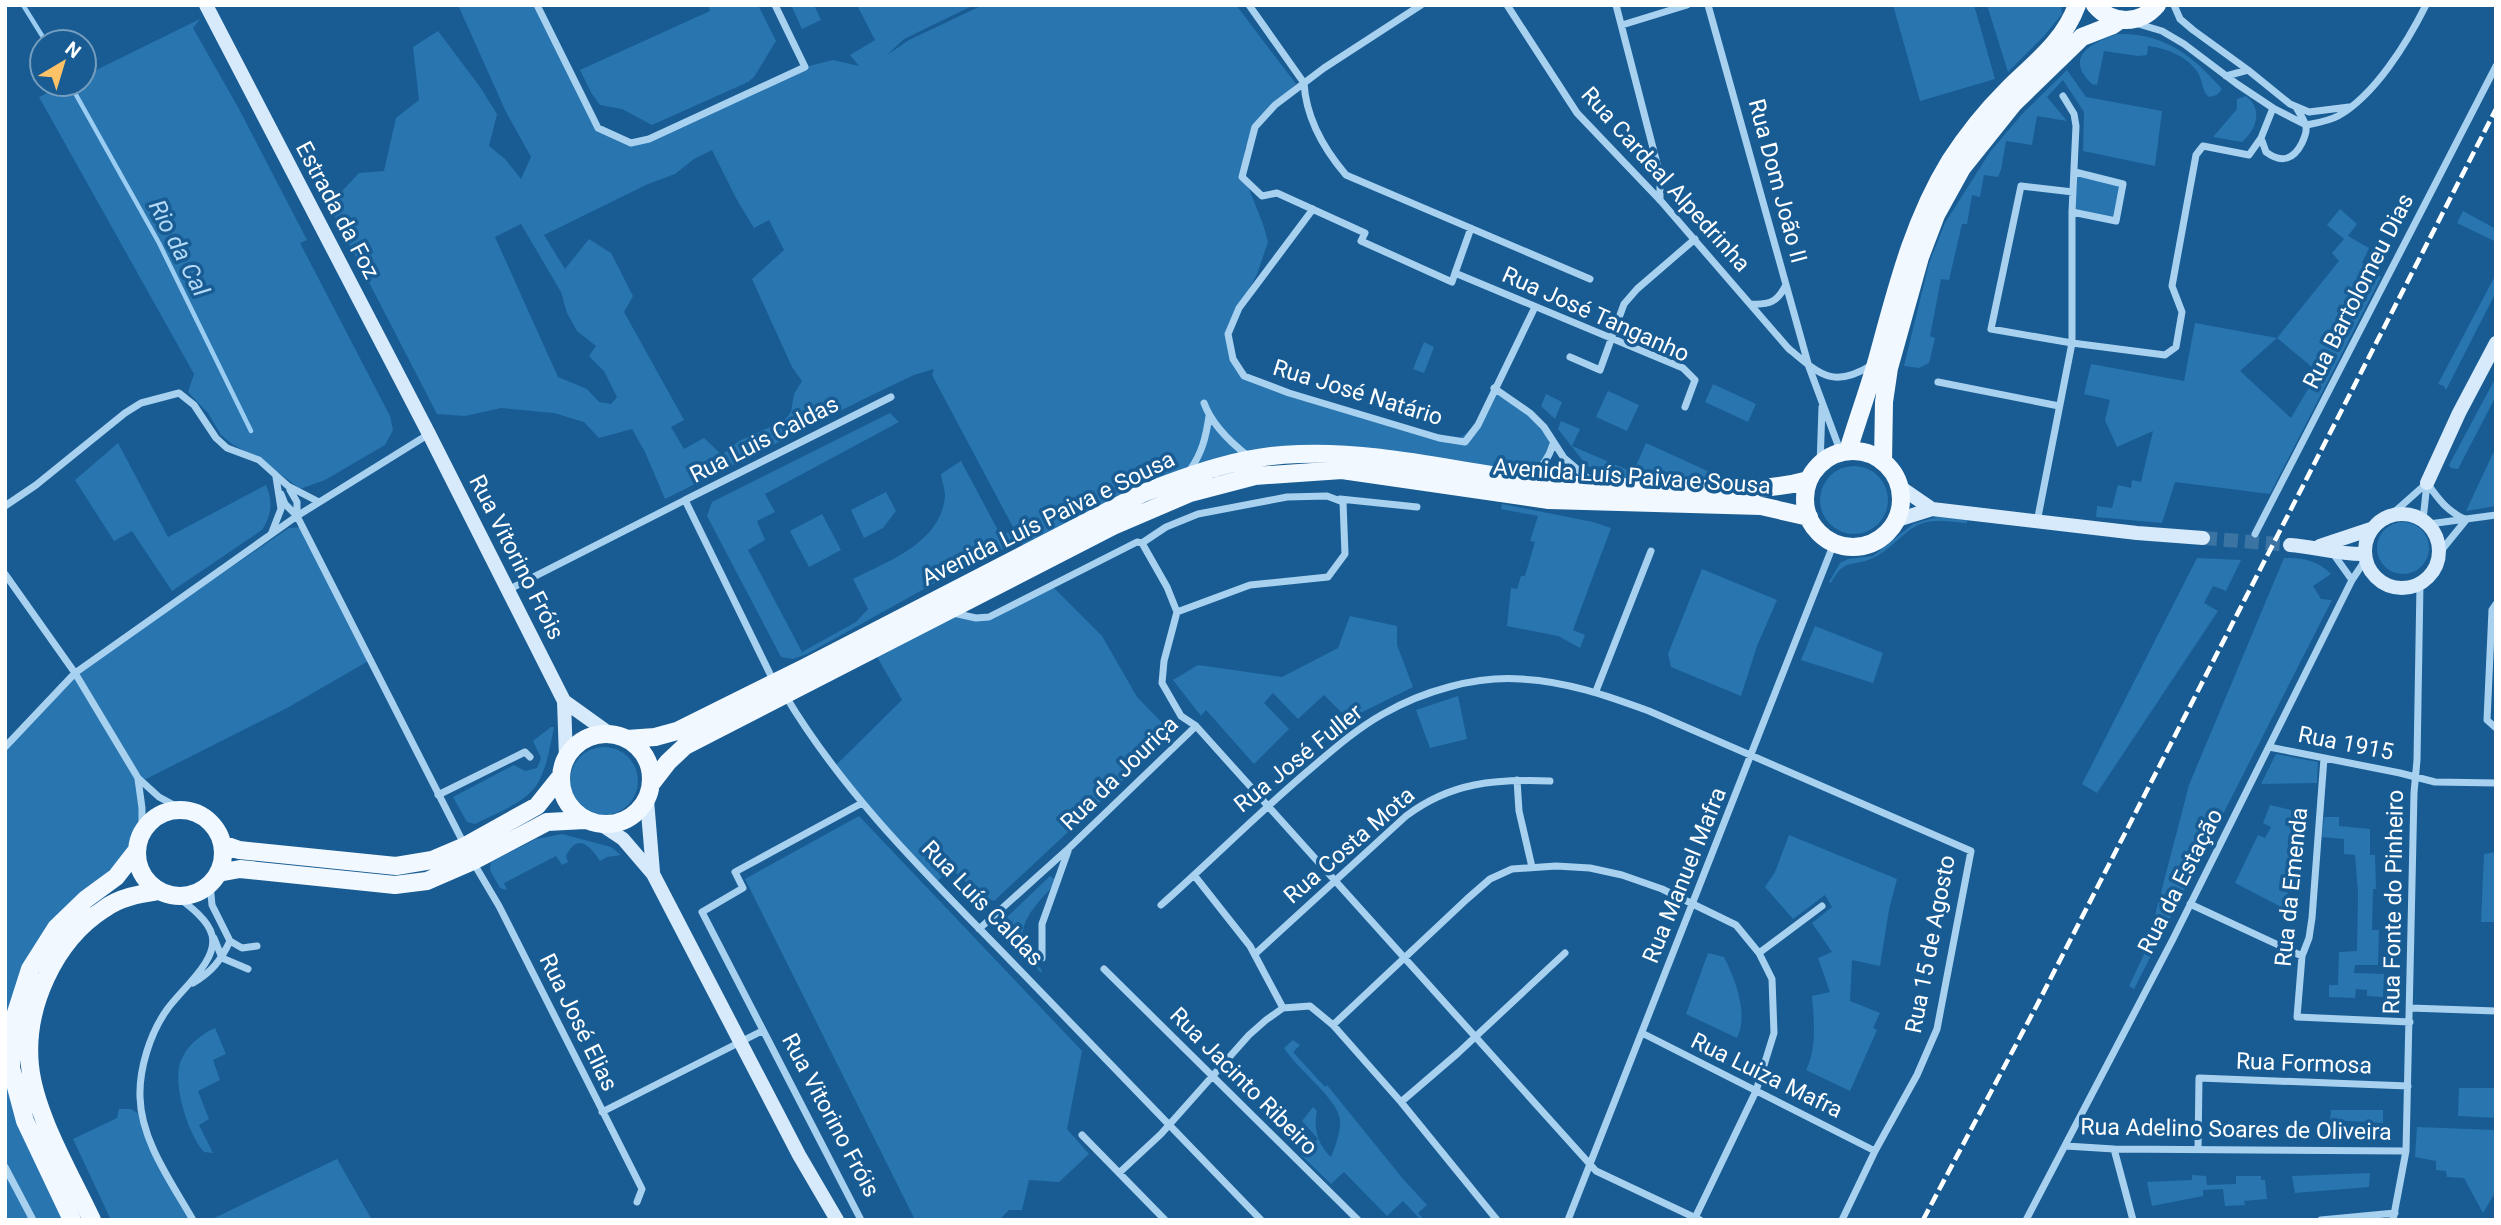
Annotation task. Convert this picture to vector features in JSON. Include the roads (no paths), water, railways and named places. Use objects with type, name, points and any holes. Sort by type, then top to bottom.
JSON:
[{"type":"main road","points":[[1844,452],[1876,362],[1907,251],[1930,196],[1970,133],[2004,93],[2055,44],[2070,24],[2077,5]]},
{"type":"main road","points":[[2095,5],[2105,15],[2123,20]]},
{"type":"main road","points":[[1883,462],[1884,402],[1889,368],[1920,257],[1936,215],[1962,168],[2014,103],[2082,37],[2123,20],[2141,18],[2157,5]]},
{"type":"main road","name":"Estrada da Foz","points":[[206,6],[429,434]]},
{"type":"main road","points":[[2427,483],[2496,343]]},
{"type":"main road","name":"Rua Vitorino Fróis","points":[[429,434],[564,701],[566,758]]},
{"type":"main road","points":[[1844,452],[1866,453],[1883,462],[1900,487],[1901,502],[1896,520],[1886,535],[1870,544],[1852,547],[1834,543],[1819,533],[1809,517],[1805,495],[1809,480],[1819,465],[1844,452]]},
{"type":"main road","name":"Avenida Luís Paiva e Sousa","points":[[649,792],[668,762],[685,746],[780,689],[1141,494],[1187,475],[1252,459],[1297,454],[1346,454],[1525,480],[1598,487],[1759,489],[1783,487],[1809,480]]},
{"type":"main road","name":"Avenida Luís Paiva e Sousa","points":[[619,737],[655,737],[677,731],[780,689],[949,612],[1147,510],[1190,493],[1255,475],[1342,470],[1549,500],[1761,506],[1809,517]]},
{"type":"main road","points":[[1900,487],[1932,509]]},
{"type":"main road","points":[[1896,520],[1932,509],[2203,538]]},
{"type":"main road","points":[[2325,549],[2371,529],[2391,514],[2404,513],[2426,522],[2437,537],[2440,552],[2436,567],[2420,584],[2405,588],[2390,586],[2377,578],[2365,556],[2367,537],[2371,529]]},
{"type":"main road","points":[[2290,545],[2365,556]]},
{"type":"main road","name":"Rua Vitorino Fróis","points":[[564,701],[619,737]]},
{"type":"main road","points":[[222,844],[239,850],[396,866],[469,854],[547,822],[616,824],[639,811],[649,792],[651,770],[638,747],[619,737],[597,735],[584,739],[566,758],[561,776],[566,801],[574,812],[594,822]]},
{"type":"main road","points":[[92,1220],[42,1112],[30,1067],[31,1023],[46,978],[69,939],[103,909],[132,895],[188,895],[200,891],[214,878],[240,869],[395,885],[427,881],[537,806],[561,776]]},
{"type":"main road","name":"Rua Vitorino Fróis","points":[[649,792],[653,874]]},
{"type":"main road","points":[[72,1220],[25,1121],[11,1068],[14,1019],[30,969],[56,928],[86,899],[116,877],[149,823],[159,816],[183,810],[207,820],[222,844],[223,857],[214,878]]},
{"type":"main road","name":"Rua Vitorino Fróis","points":[[594,822],[623,839],[653,874],[799,1155],[837,1220]]},
{"type":"main road","points":[[139,841],[142,874],[168,894]]},
{"type":"main road","name":"Rua Vitorino Fróis","points":[[799,1155],[827,1220]]},
{"type":"street","points":[[537,5],[598,128],[631,143],[649,139],[805,66],[775,5]]},
{"type":"street","points":[[1249,5],[1304,83],[1305,98],[1315,128],[1329,155],[1346,175],[1590,279]]},
{"type":"street","points":[[1304,83],[1421,5]]},
{"type":"street","name":"Rua Cardeal Alpedrinha","points":[[1507,5],[1577,113],[1660,200],[1788,348],[1809,367]]},
{"type":"street","points":[[1616,5],[1660,175],[1660,200]]},
{"type":"street","points":[[1622,25],[1687,5]]},
{"type":"street","name":"Rua Dom João II","points":[[1708,5],[1809,367],[1821,402],[1844,452]]},
{"type":"street","points":[[2174,5],[2180,19],[2290,104],[2309,112],[2350,107]]},
{"type":"street","points":[[2123,20],[2162,31],[2273,108],[2306,125],[2336,117],[2372,87],[2400,50],[2426,5]]},
{"type":"street","name":"Rua Bartolomeu Dias","points":[[2255,534],[2496,66]]},
{"type":"street","points":[[2225,76],[2248,70]]},
{"type":"street","name":"Rua José Tanganho","points":[[1304,83],[1275,105],[1255,127],[1242,177],[1262,196],[1277,193],[1365,233],[1361,241],[1451,282],[1455,273],[1683,368],[1695,380],[1685,407]]},
{"type":"street","points":[[2037,522],[2072,343],[2072,212],[2076,126],[2074,114],[2063,96]]},
{"type":"street","points":[[2261,138],[2266,152],[2273,157],[2290,158],[2297,153],[2306,134],[2306,125],[2296,107]]},
{"type":"street","points":[[2073,192],[2021,186],[1992,329],[2165,355],[2176,347],[2182,312],[2172,286],[2196,155],[2203,146],[2249,155],[2261,138],[2273,108]]},
{"type":"street","points":[[2072,212],[2116,221],[2123,184],[2075,172]]},
{"type":"street","name":"Rua José Natário","points":[[1314,209],[1238,308],[1228,334],[1233,359],[1244,376],[1289,393],[1439,438],[1465,442],[1478,425],[1535,307]]},
{"type":"street","points":[[1455,273],[1471,228]]},
{"type":"street","points":[[1570,357],[1600,370],[1625,304],[1637,289],[1695,239]]},
{"type":"street","points":[[1751,304],[1766,304],[1778,300],[1786,285]]},
{"type":"street","points":[[1809,367],[1835,378],[1845,378],[1855,376],[1876,362]]},
{"type":"street","points":[[1938,382],[2059,405]]},
{"type":"street","points":[[1494,388],[1530,413],[1544,427],[1564,458],[1598,487]]},
{"type":"street","points":[[5,506],[36,485],[125,413],[141,403],[178,394],[194,405],[216,438],[228,448],[258,460],[288,486],[319,502]]},
{"type":"street","name":"Rua Luis Caldas","points":[[780,689],[685,500],[891,397]]},
{"type":"street","points":[[1819,465],[1821,402]]},
{"type":"street","points":[[1204,403],[1209,416],[1233,445],[1252,459]]},
{"type":"street","points":[[1187,475],[1206,440],[1209,416]]},
{"type":"street","points":[[5,747],[75,673],[297,516],[429,434]]},
{"type":"street","points":[[1525,480],[1538,471],[1549,457],[1553,444]]},
{"type":"street","points":[[276,476],[285,504],[297,516]]},
{"type":"street","points":[[2391,514],[2427,483]]},
{"type":"street","points":[[2427,483],[2440,503],[2466,520]]},
{"type":"street","points":[[2427,483],[2426,522],[2496,515]]},
{"type":"street","points":[[288,486],[297,502],[297,516]]},
{"type":"street","points":[[270,535],[281,509],[281,494]]},
{"type":"street","points":[[949,612],[976,618],[989,617],[1137,542],[1142,543],[1166,527],[1198,514],[1287,497],[1327,496],[1339,500],[1417,507]]},
{"type":"street","points":[[508,590],[685,500]]},
{"type":"street","points":[[1177,612],[1250,585],[1328,577],[1345,554],[1339,500]]},
{"type":"street","name":"Rua José Elias","points":[[297,516],[642,1189],[637,1202]]},
{"type":"street","points":[[2440,552],[2466,520]]},
{"type":"street","points":[[1142,543],[1167,587],[1177,612],[1176,625],[1164,661],[1162,683],[1181,716],[1196,726],[1268,804],[1335,882],[1405,958],[1596,1171],[1697,1219],[1756,1091],[1774,1033],[1772,979],[1759,953],[1736,925],[1662,889],[1622,875],[1590,869],[1532,867],[1513,869],[1490,880],[1405,958],[1333,1025]]},
{"type":"street","name":"Rua Manuel Mafra","points":[[1568,1220],[1834,543]]},
{"type":"street","points":[[2325,549],[2352,580]]},
{"type":"street","points":[[1597,691],[1651,551]]},
{"type":"street","name":"Rua da Estação","points":[[2026,1220],[2190,904],[2365,556]]},
{"type":"street","points":[[5,574],[75,673],[138,778],[159,797],[183,810]]},
{"type":"street","name":"Rua Fonte do Pinheiro","points":[[2394,1216],[2406,1151],[2420,584]]},
{"type":"street","points":[[2496,604],[2492,610],[2487,720],[2496,728]]},
{"type":"street","name":"Rua José Fuller","points":[[1161,905],[1268,804],[1347,739],[1383,714],[1442,689],[1479,681],[1520,679],[1597,691],[1752,755]]},
{"type":"street","name":"Rua Luís Caldas","points":[[780,689],[814,742],[862,803],[979,929],[1261,1220]]},
{"type":"street","name":"Rua da Jouriça","points":[[979,929],[1069,848],[1196,726]]},
{"type":"street","name":"Rua 1915","points":[[2269,747],[2435,782],[2496,783]]},
{"type":"street","points":[[439,795],[526,752],[530,757]]},
{"type":"street","name":"Rua 15 de Agosto","points":[[1752,755],[1971,851],[1937,1029],[1917,1075],[1875,1151],[1842,1220]]},
{"type":"street","name":"Rua da Emenda","points":[[2324,758],[2311,928],[2302,956],[2297,1017],[2410,1022]]},
{"type":"street","points":[[138,778],[142,808],[139,841]]},
{"type":"street","points":[[1517,780],[1519,811],[1532,867]]},
{"type":"street","name":"Rua Costa Mota","points":[[1255,954],[1406,816],[1426,801],[1472,784],[1517,780],[1550,781]]},
{"type":"street","name":"Rua Vitorino Fróis","points":[[861,1220],[702,912],[743,887],[735,872],[862,803]]},
{"type":"street","name":"Rua da Jouriça","points":[[1042,958],[1042,923],[1069,848]]},
{"type":"street","points":[[1195,875],[1255,954],[1283,1008]]},
{"type":"street","points":[[214,878],[212,905],[230,941],[243,948],[257,946]]},
{"type":"street","points":[[168,894],[197,911],[212,934],[222,958],[248,969]]},
{"type":"street","points":[[2190,904],[2302,956]]},
{"type":"street","points":[[1759,953],[1822,905]]},
{"type":"street","points":[[193,1220],[148,1135],[140,1097],[146,1051],[166,1011],[203,965],[212,947],[212,934]]},
{"type":"street","points":[[189,985],[207,975],[222,958],[230,941]]},
{"type":"street","points":[[1401,1102],[1565,953]]},
{"type":"street","name":"Rua Jacinto Ribeiro","points":[[1104,969],[1358,1220]]},
{"type":"street","points":[[1119,1174],[1213,1078],[1249,1035],[1283,1008],[1310,1006],[1333,1025],[1401,1102],[1497,1220]]},
{"type":"street","points":[[2410,1008],[2496,1011]]},
{"type":"street","name":"Rua Vitorino Fróis","points":[[741,1042],[762,1031]]},
{"type":"street","name":"Rua Luiza Mafra","points":[[1642,1032],[1875,1151]]},
{"type":"street","points":[[602,1112],[741,1042]]},
{"type":"street","name":"Rua Formosa","points":[[2198,1149],[2199,1079],[2408,1086]]},
{"type":"street","points":[[1082,1135],[1165,1220]]},
{"type":"street","name":"Rua Adelino Soares de Oliveira","points":[[2066,1146],[2114,1149],[2406,1151]]},
{"type":"street","points":[[2114,1149],[2133,1220]]},
{"type":"street","points":[[5,1167],[33,1220]]},
{"type":"street","points":[[2321,1220],[2394,1216]]},
{"type":"waterway","name":"Rio da Cal","points":[[23,5],[37,28]]},
{"type":"waterway","name":"Rio da Cal","points":[[78,98],[159,243],[251,431]]},
{"type":"tunnel","points":[[2203,538],[2290,545]]},
{"type":"railway","points":[[1923,1220],[2037,1005],[2496,109]]}]
